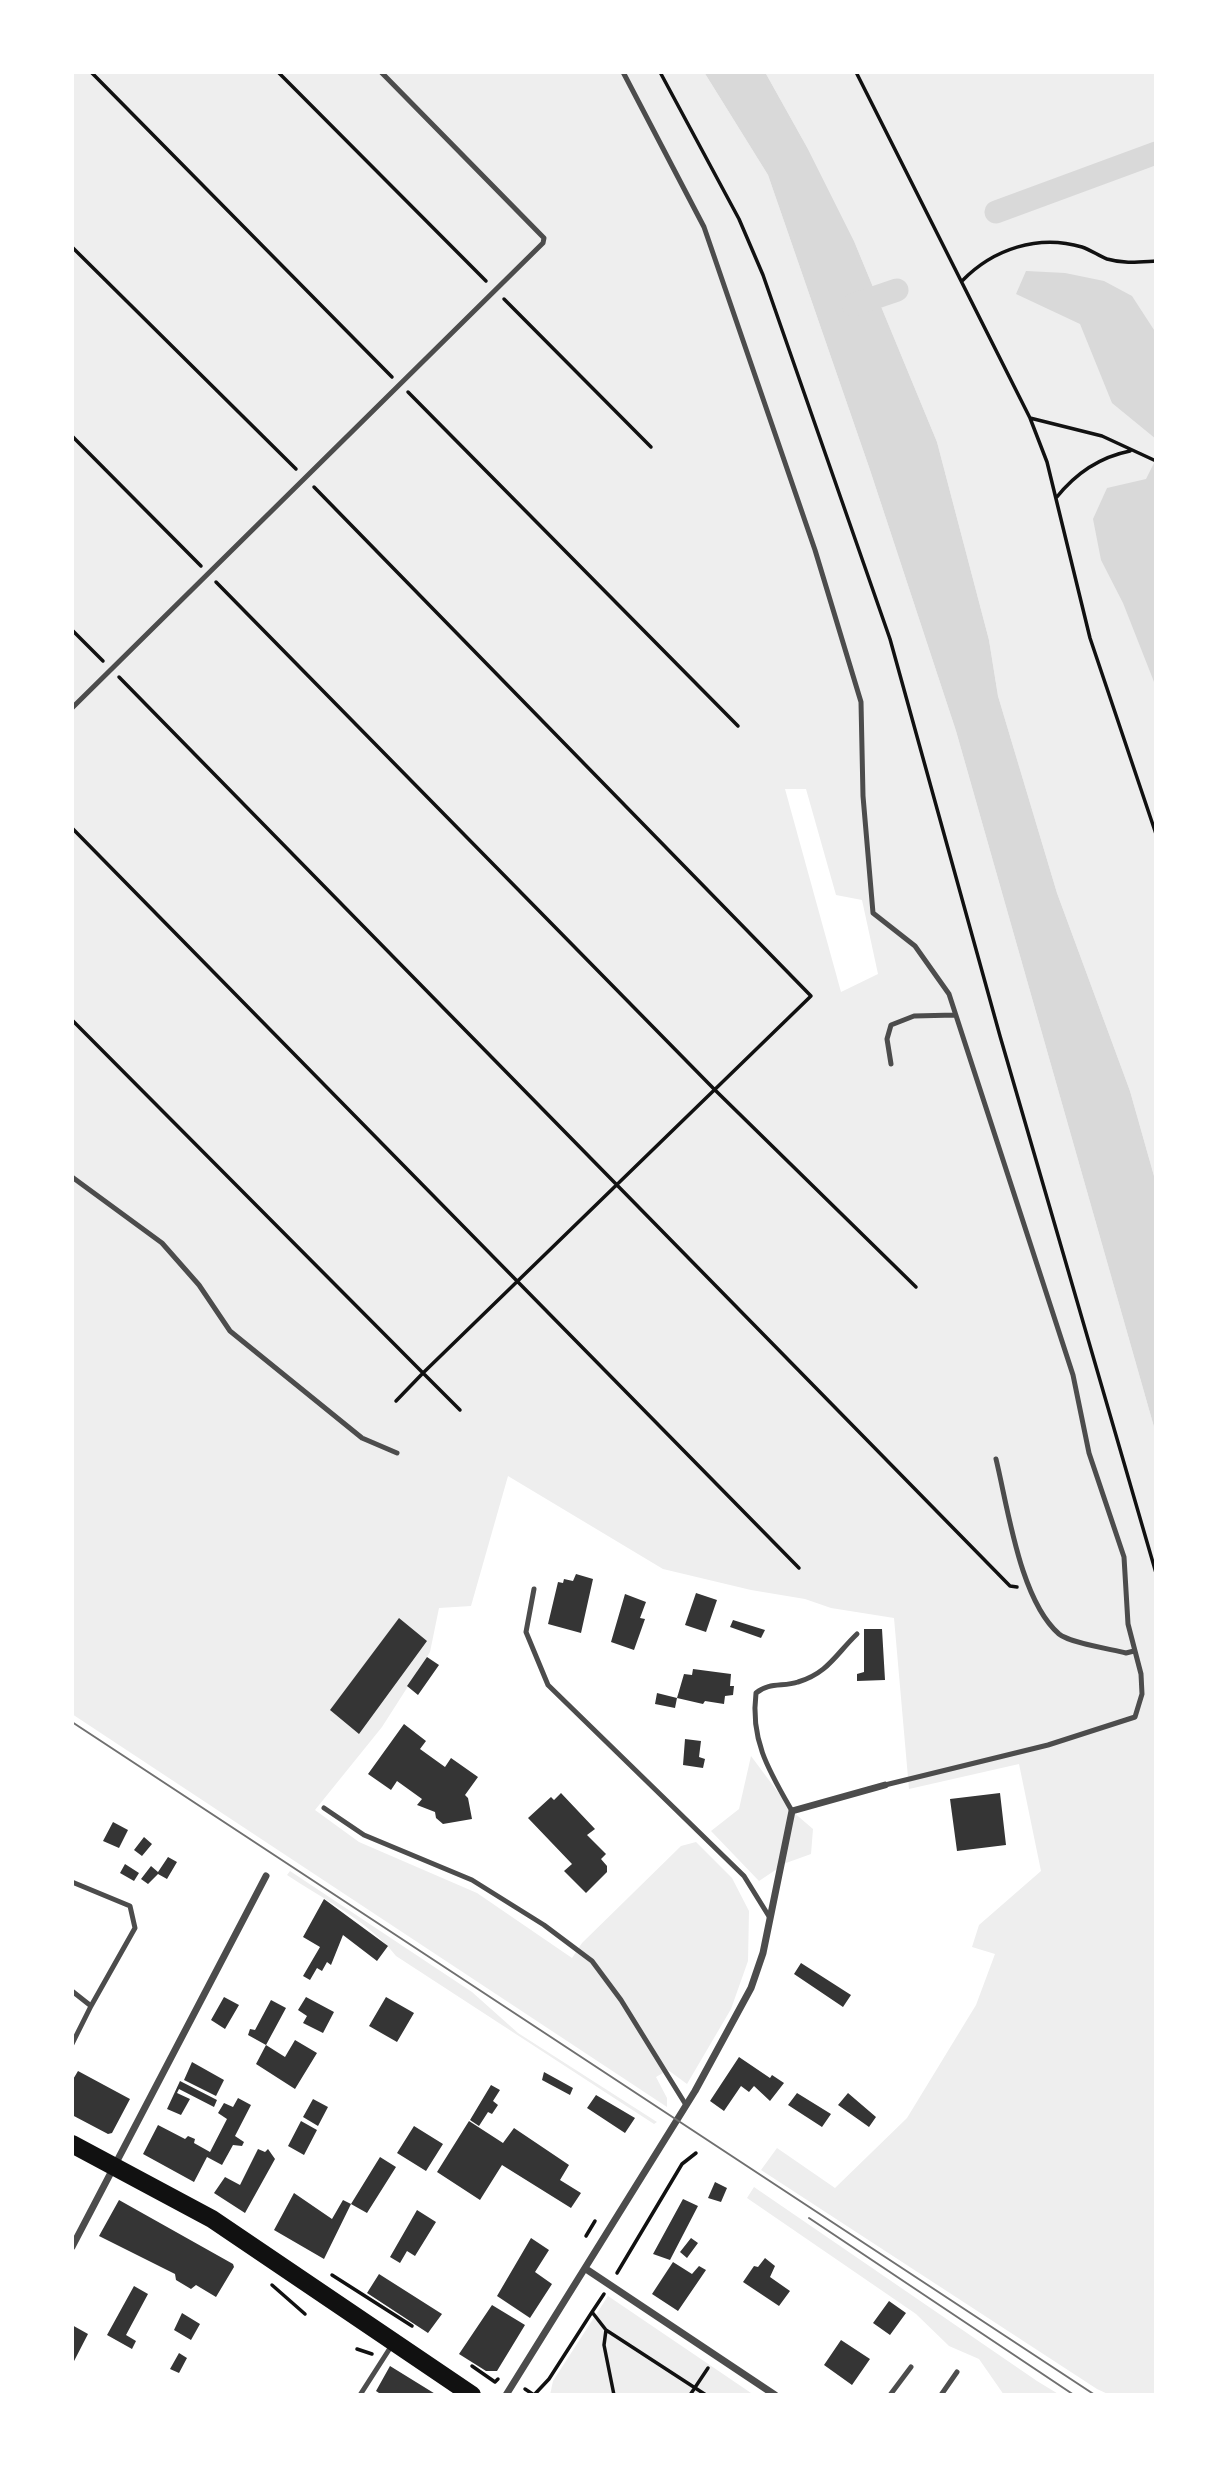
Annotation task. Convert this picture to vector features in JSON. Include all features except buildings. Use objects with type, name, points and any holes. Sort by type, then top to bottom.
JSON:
[{"type":"main road","points":[[72,2144],[212,2219],[472,2395]]},
{"type":"street","points":[[506,2395],[686,2105],[751,1988],[770,1918],[792,1811],[885,1785]]},
{"type":"street","points":[[72,2247],[266,1876]]},
{"type":"street","points":[[586,2269],[775,2395]]},
{"type":"lane","points":[[72,708],[543,243],[544,237],[381,72]]},
{"type":"lane","points":[[623,72],[704,227],[815,550],[861,702],[863,796],[873,913],[915,946],[949,994],[975,1067],[1073,1375],[1088,1453],[1124,1557],[1133,1651],[1141,1674],[1142,1694],[1135,1717],[1048,1745],[885,1785]]},
{"type":"lane","points":[[891,1064],[887,1039],[891,1025],[914,1016],[955,1016]]},
{"type":"lane","points":[[72,1177],[162,1243],[199,1285],[230,1331],[362,1438],[397,1453]]},
{"type":"lane","points":[[996,1459],[1029,1584],[1036,1601],[1060,1635],[1126,1653],[1133,1651]]},
{"type":"lane","points":[[534,1589],[526,1632],[548,1685],[744,1876],[770,1918]]},
{"type":"lane","points":[[792,1811],[764,1761],[752,1718],[756,1693],[764,1686],[797,1682],[827,1669],[857,1633]]},
{"type":"lane","points":[[324,1808],[364,1835],[472,1880],[544,1925],[592,1961],[621,2000],[686,2105]]},
{"type":"lane","points":[[72,1882],[130,1906],[135,1928],[72,2044]]},
{"type":"lane","points":[[72,1992],[91,2006]]},
{"type":"lane","points":[[359,2395],[394,2342]]},
{"type":"lane","points":[[890,2395],[911,2367]]},
{"type":"lane","points":[[941,2395],[957,2372]]},
{"type":"path","points":[[91,72],[738,726]]},
{"type":"path","points":[[278,72],[651,447]]},
{"type":"path","points":[[660,72],[728,197],[764,275],[890,639],[1000,1035],[1156,1573]]},
{"type":"path","points":[[856,72],[1030,418],[1047,462],[1090,638],[1156,834]]},
{"type":"path","points":[[962,281],[989,257],[1026,244],[1082,247],[1105,259],[1126,264],[1156,261]]},
{"type":"path","points":[[72,247],[305,479],[811,996],[396,1401]]},
{"type":"path","points":[[1030,418],[1102,436],[1156,461]]},
{"type":"path","points":[[72,436],[715,1089],[916,1287]]},
{"type":"path","points":[[1055,499],[1092,466],[1112,454],[1132,450]]},
{"type":"path","points":[[72,630],[1010,1586],[1029,1584]]},
{"type":"path","points":[[72,828],[799,1568]]},
{"type":"path","points":[[72,1020],[460,1410]]},
{"type":"path","points":[[534,2395],[549,2379],[610,2284],[682,2164],[696,2153]]},
{"type":"path","points":[[271,2284],[305,2314]]},
{"type":"path","points":[[592,2312],[606,2330],[706,2395]]},
{"type":"path","points":[[606,2330],[604,2345],[614,2395]]},
{"type":"path","points":[[690,2395],[716,2356]]},
{"type":"shaded area","points":[[72,72],[704,72],[768,175],[870,470],[956,731],[1156,1434],[1156,2395],[1110,2395],[1097,2389],[761,2170],[777,2148],[835,2188],[907,2118],[976,2005],[995,1954],[972,1947],[979,1925],[1041,1871],[1019,1764],[909,1789],[894,1618],[831,1608],[805,1599],[751,1590],[663,1569],[508,1476],[471,1606],[439,1608],[430,1652],[382,1727],[315,1810],[359,1842],[477,1893],[572,1958],[582,1943],[681,1846],[696,1842],[732,1878],[749,1911],[748,1961],[731,2009],[687,2084],[668,2070],[656,2077],[667,2098],[667,2107],[72,1714]],"holes":[[[785,789],[806,789],[836,895],[862,900],[878,974],[841,992]]]},
{"type":"shaded area","points":[[704,72],[765,72],[808,149],[854,241],[937,442],[989,640],[998,696],[1057,893],[1130,1091],[1156,1183],[1156,1434],[956,731],[870,470],[768,175]]},
{"type":"shaded area","points":[[765,72],[1156,72],[1156,1183],[1130,1091],[1057,893],[998,696],[989,640],[937,442],[854,241],[808,149]]},
{"type":"shaded area","points":[[1026,271],[1065,273],[1104,281],[1132,296],[1156,333],[1156,439],[1112,403],[1080,324],[1016,294]]},
{"type":"shaded area","points":[[1156,459],[1156,687],[1123,603],[1101,560],[1093,519],[1107,488],[1146,479]]},
{"type":"shaded area","points":[[751,1756],[792,1811],[813,1829],[811,1854],[786,1863],[759,1881],[711,1831],[739,1809]]},
{"type":"shaded area","points":[[290,1871],[472,1992],[518,2033],[657,2122],[654,2124],[396,1956],[360,1922],[287,1875]]},
{"type":"shaded area","points":[[754,2187],[1060,2395],[1004,2395],[979,2359],[949,2346],[916,2314],[747,2198]]},
{"type":"shaded area","points":[[608,2296],[754,2395],[550,2395],[553,2381]]},
{"type":"waterway","points":[[996,212],[1156,153]]},
{"type":"waterway","points":[[853,305],[897,290]]},
{"type":"tram line","points":[[72,1722],[1095,2395]]},
{"type":"tram line","points":[[809,2218],[1074,2395]]}]
